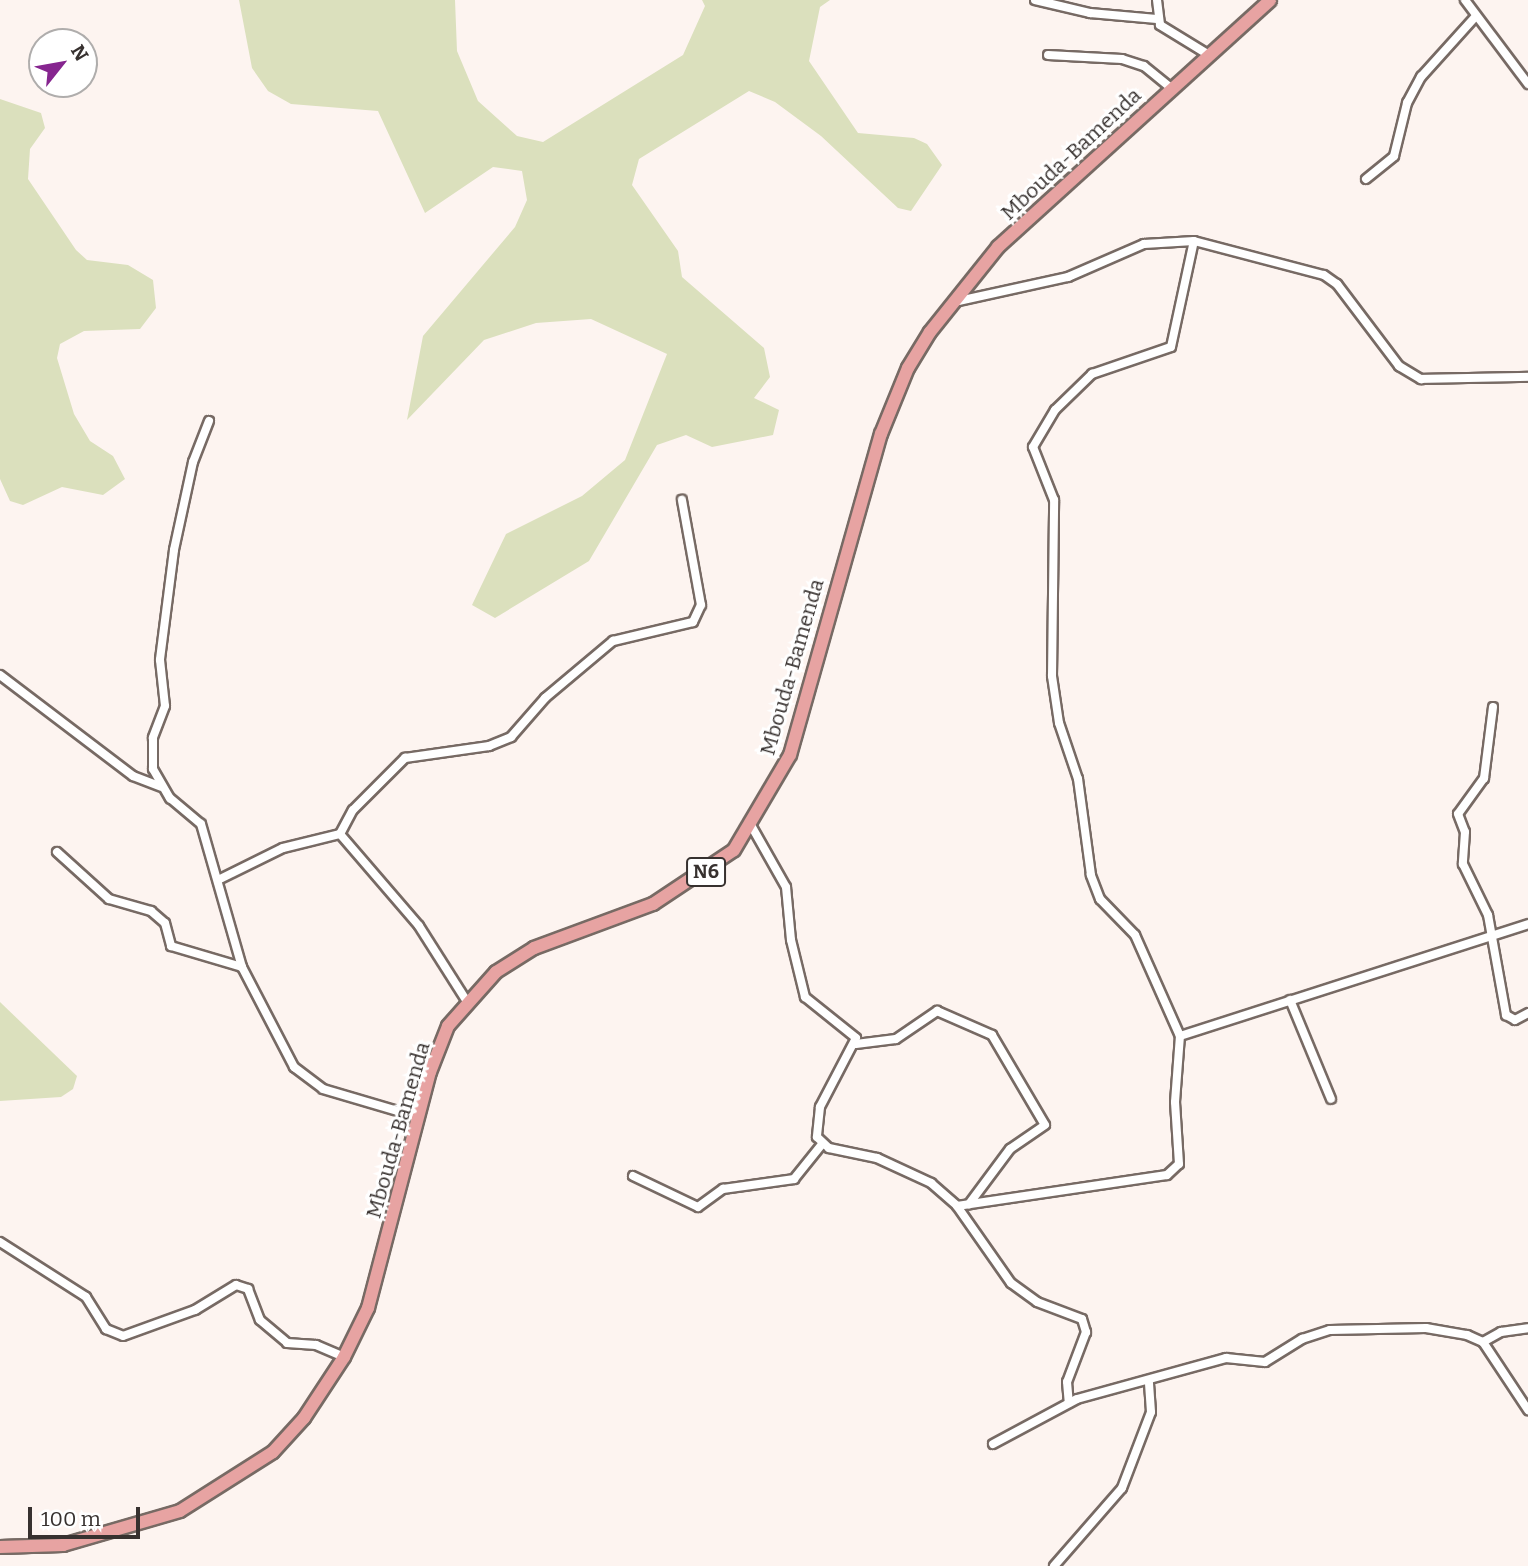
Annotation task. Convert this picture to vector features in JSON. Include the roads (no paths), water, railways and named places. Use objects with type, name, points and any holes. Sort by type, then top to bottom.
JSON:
[{"type":"highway","name":"Mbouda-Bamenda","points":[[0,1547],[63,1545],[118,1533],[204,1499],[272,1452],[304,1418],[344,1357],[381,1266],[418,1117],[448,1026],[466,1000],[534,948],[683,889],[734,850],[752,827],[790,755],[881,434],[908,368],[950,303],[998,247],[1270,0]]},
{"type":"street","points":[[1035,0],[1090,13],[1157,19],[1209,55]]},
{"type":"street","points":[[1157,0],[1157,19]]},
{"type":"street","points":[[1465,0],[1528,84]]},
{"type":"street","points":[[1366,179],[1394,156],[1407,103],[1421,77],[1476,16]]},
{"type":"street","points":[[1048,55],[1122,60],[1144,66],[1171,88]]},
{"type":"street","points":[[957,1206],[1176,1169],[1180,1036],[1153,967],[1135,935],[1100,899],[1091,875],[1078,779],[1054,698],[1054,500],[1033,447],[1055,410],[1092,374],[1171,347],[1194,241]]},
{"type":"street","points":[[950,303],[1069,277],[1144,244],[1194,241],[1324,275],[1338,284],[1399,366],[1420,379],[1528,377]]},
{"type":"street","points":[[161,787],[153,769],[153,738],[165,706],[160,660],[172,563],[193,462],[209,421]]},
{"type":"street","points":[[218,880],[284,848],[340,834],[353,810],[405,758],[489,746],[511,737],[545,698],[613,641],[693,622],[701,605],[682,500]]},
{"type":"street","points":[[0,675],[133,776],[161,787],[201,824],[242,967],[304,1078],[418,1117]]},
{"type":"street","points":[[1493,707],[1484,778],[1458,814],[1465,832],[1464,869],[1484,904],[1506,1015],[1515,1020],[1528,1013]]},
{"type":"street","points":[[752,827],[786,887],[791,940],[805,997],[817,1012],[843,1023],[856,1044]]},
{"type":"street","points":[[340,834],[419,926],[466,1000]]},
{"type":"street","points":[[57,852],[109,899],[151,911],[165,923],[172,946],[242,967]]},
{"type":"street","points":[[1180,1036],[1528,924]]},
{"type":"street","points":[[1290,1000],[1331,1099]]},
{"type":"street","points":[[856,1044],[896,1039],[937,1011],[992,1035],[1045,1125],[1010,1149],[969,1204]]},
{"type":"street","points":[[822,1144],[816,1125],[820,1107],[856,1044]]},
{"type":"street","points":[[633,1176],[698,1207],[723,1189],[794,1179],[822,1144]]},
{"type":"street","points":[[822,1144],[908,1169],[957,1206],[1011,1283],[1037,1302],[1082,1319],[1086,1332],[1067,1382],[1069,1403]]},
{"type":"street","points":[[0,1242],[86,1297],[106,1329],[123,1336],[195,1310],[236,1285],[248,1289],[260,1320],[287,1343],[316,1345],[344,1357]]},
{"type":"street","points":[[993,1444],[1069,1403],[1226,1358],[1265,1363],[1302,1339],[1330,1330],[1426,1328],[1483,1342],[1528,1410]]},
{"type":"street","points":[[1483,1342],[1500,1332],[1528,1328]]},
{"type":"street","points":[[1054,1566],[1122,1488],[1151,1412],[1149,1381]]}]
